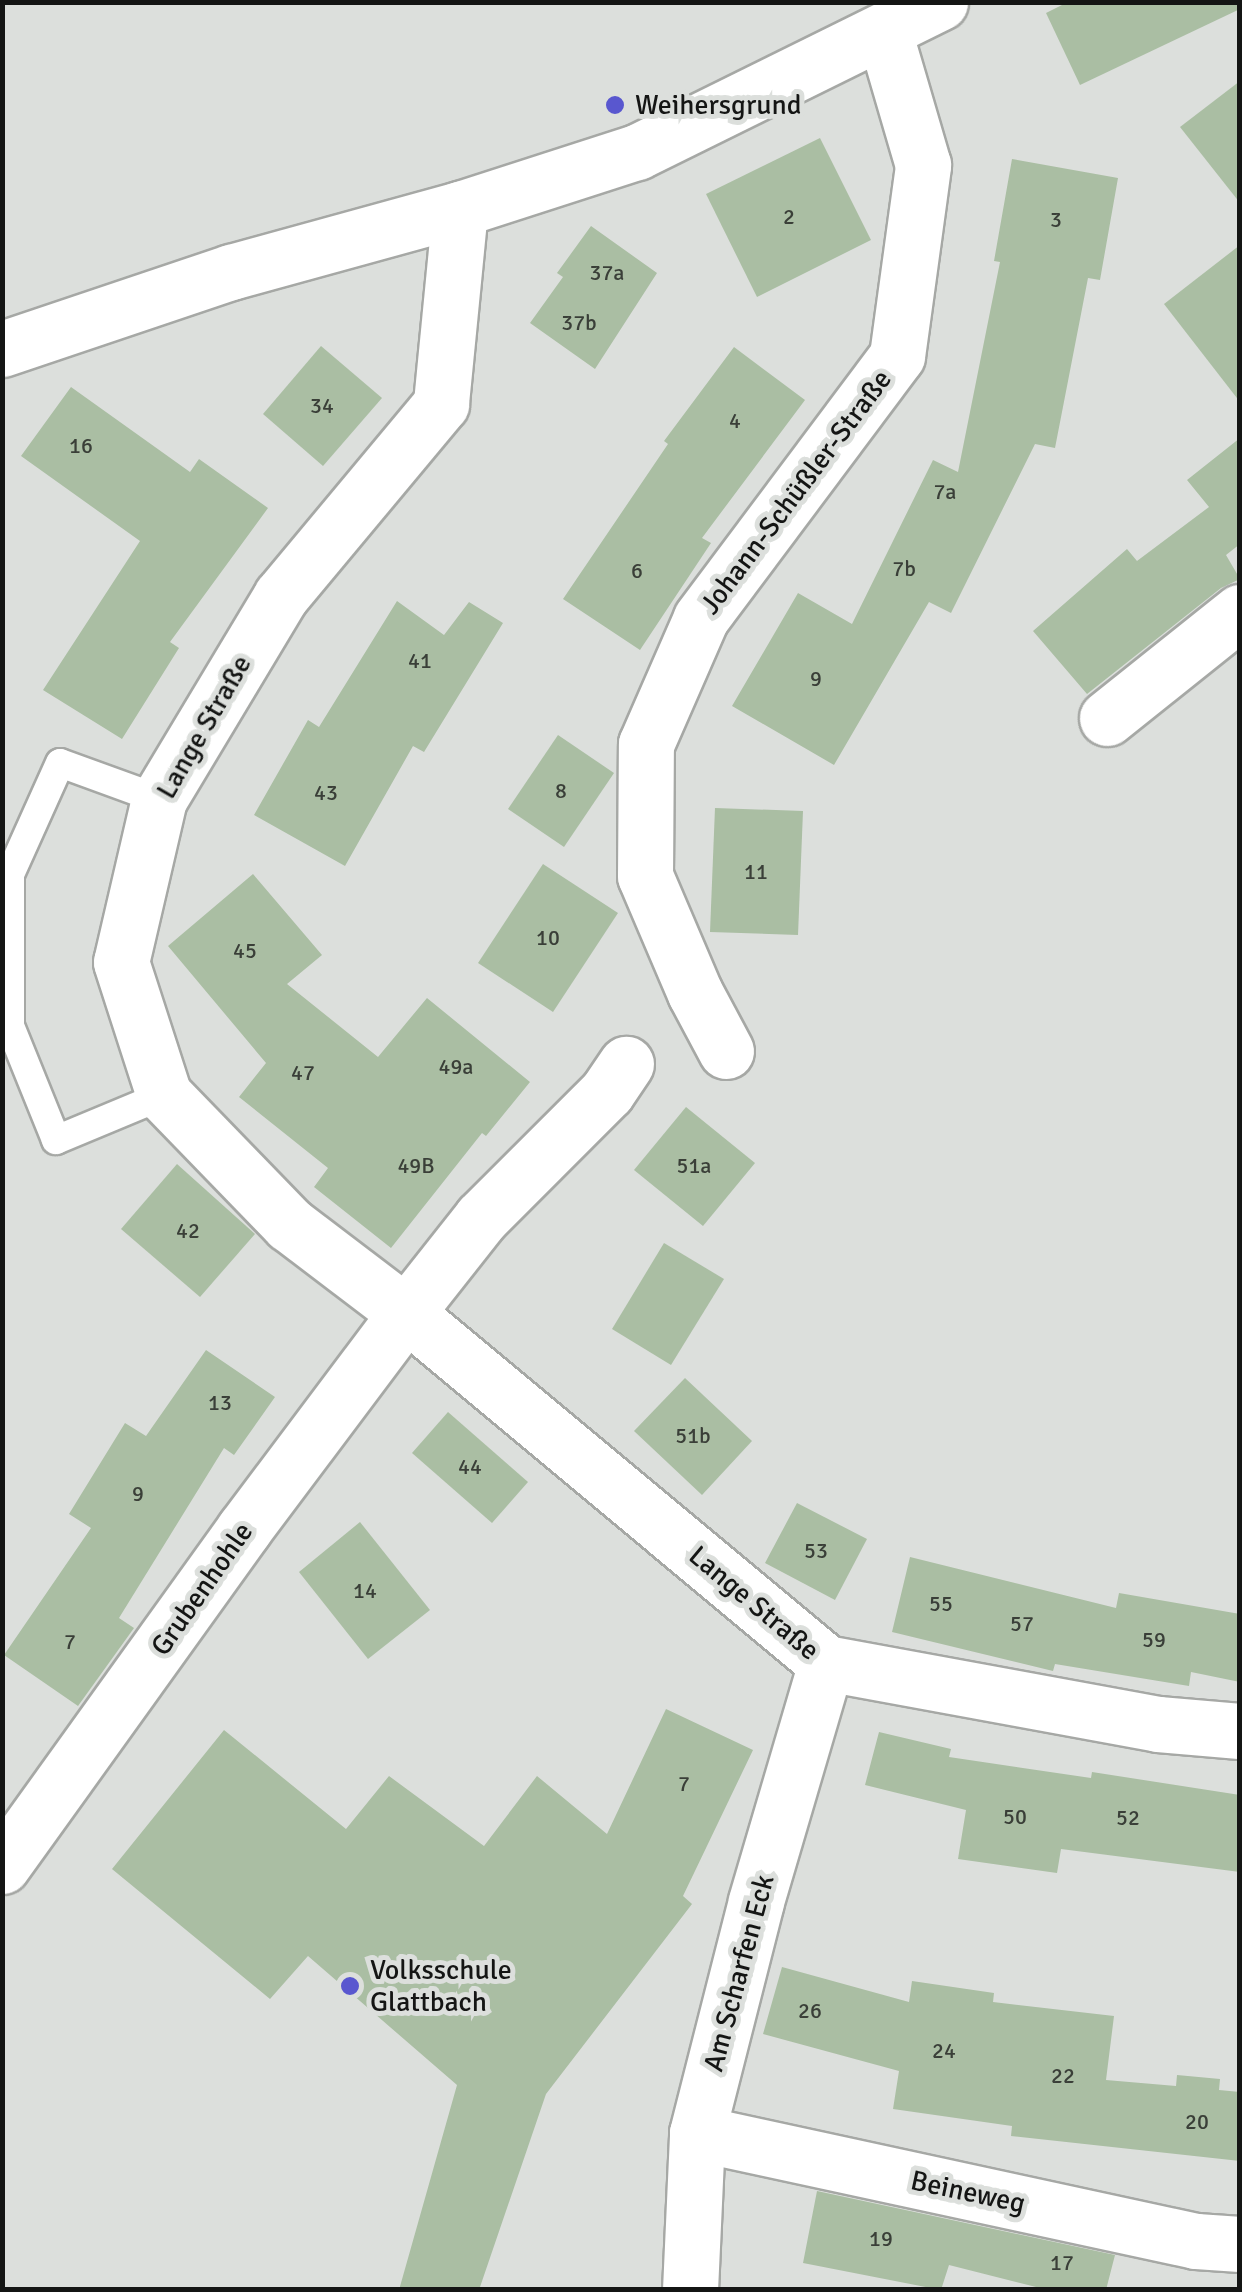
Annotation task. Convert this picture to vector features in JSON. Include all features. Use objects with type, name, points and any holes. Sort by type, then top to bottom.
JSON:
[{"type":"street","points":[[2,349],[231,272],[460,209],[637,152],[940,2]]},
{"type":"street","name":"Johann-Schüßler-Straße","points":[[726,1051],[694,993],[645,876],[646,744],[701,618],[897,356],[922,164],[884,32]]},
{"type":"street","name":"Lange Straße","points":[[460,209],[440,404],[281,596],[159,800],[121,962],[164,1095],[290,1224],[406,1313],[826,1663],[1158,1724],[1240,1730]]},
{"type":"street","points":[[1107,718],[1240,612]]},
{"type":"street","points":[[406,1313],[481,1218],[606,1092],[626,1064]]},
{"type":"street","name":"Grubenhohle","points":[[2,1866],[244,1529],[406,1313]]},
{"type":"street","name":"Am Scharfen Eck","points":[[690,2290],[698,2133],[756,1901],[826,1663]]},
{"type":"street","name":"Beineweg","points":[[698,2133],[1196,2241],[1240,2244]]},
{"type":"lane","points":[[159,800],[60,762],[10,874],[10,1026],[56,1140],[164,1095]]},
{"type":"building","points":[[1068,2],[1240,2],[1240,9],[1080,85],[1046,13]]},
{"type":"building","points":[[1240,81],[1240,203],[1180,127]]},
{"type":"building","points":[[820,138],[871,240],[757,297],[706,194]]},
{"type":"building","points":[[1012,159],[1118,178],[1100,280],[1088,278],[1055,448],[1035,444],[951,613],[929,602],[834,765],[732,706],[798,593],[852,624],[933,460],[958,472],[1000,262],[994,261]]},
{"type":"building","points":[[591,226],[657,273],[595,369],[530,323],[563,277],[557,273]]},
{"type":"building","points":[[1240,245],[1240,402],[1164,304]]},
{"type":"building","points":[[321,346],[382,398],[323,466],[263,414]]},
{"type":"building","points":[[734,347],[805,400],[702,538],[711,543],[640,650],[563,599],[668,444],[664,441]]},
{"type":"building","points":[[71,387],[190,472],[199,459],[268,508],[170,642],[179,648],[122,739],[43,690],[140,541],[21,456]]},
{"type":"building","points":[[1240,438],[1240,544],[1226,555],[1240,579],[1221,588],[1087,694],[1033,631],[1127,549],[1137,561],[1209,507],[1187,480]]},
{"type":"building","points":[[397,601],[444,635],[469,602],[503,623],[424,752],[413,746],[345,866],[254,815],[308,720],[319,727]]},
{"type":"building","points":[[558,735],[614,773],[564,847],[508,809]]},
{"type":"building","points":[[715,808],[803,811],[798,935],[710,932]]},
{"type":"building","points":[[543,864],[618,913],[553,1012],[478,963]]},
{"type":"building","points":[[253,874],[322,955],[287,984],[378,1057],[427,998],[530,1082],[486,1136],[482,1133],[391,1248],[314,1187],[328,1168],[239,1097],[266,1063],[168,946]]},
{"type":"building","points":[[686,1107],[755,1163],[703,1226],[634,1170]]},
{"type":"building","points":[[177,1164],[255,1234],[200,1297],[121,1229]]},
{"type":"building","points":[[664,1243],[724,1279],[671,1365],[612,1329]]},
{"type":"building","points":[[206,1350],[275,1397],[234,1455],[224,1448],[119,1618],[134,1628],[78,1706],[4,1655],[91,1528],[69,1514],[125,1423],[146,1436]]},
{"type":"building","points":[[685,1378],[752,1441],[702,1495],[634,1431]]},
{"type":"building","points":[[448,1412],[528,1482],[492,1523],[412,1453]]},
{"type":"building","points":[[797,1503],[867,1539],[835,1600],[765,1563]]},
{"type":"building","points":[[360,1522],[430,1610],[368,1659],[299,1572]]},
{"type":"building","points":[[910,1557],[1116,1608],[1119,1593],[1240,1614],[1240,1682],[1191,1672],[1189,1686],[1055,1664],[1053,1671],[892,1632]]},
{"type":"building","points":[[666,1709],[753,1750],[683,1896],[692,1904],[546,2094],[479,2290],[399,2290],[457,2085],[308,1956],[270,1999],[112,1869],[224,1730],[346,1829],[389,1776],[484,1846],[537,1776],[607,1834]]},
{"type":"building","points":[[879,1732],[951,1749],[949,1757],[1091,1778],[1092,1772],[1240,1795],[1240,1872],[1061,1849],[1057,1873],[958,1859],[966,1810],[865,1785]]},
{"type":"building","points":[[782,1967],[909,2002],[912,1981],[994,1993],[993,2002],[1114,2016],[1106,2080],[1176,2086],[1177,2075],[1220,2079],[1219,2090],[1240,2092],[1240,2161],[1011,2136],[1012,2126],[893,2109],[899,2071],[763,2034]]},
{"type":"building","points":[[817,2191],[1115,2255],[1106,2290],[1048,2290],[949,2265],[941,2290],[803,2263]]},
{"type":"place","name":"Weihersgrund","points":[[615,105]]},
{"type":"place","name":"Volksschule Glattbach","points":[[350,1986]]}]
